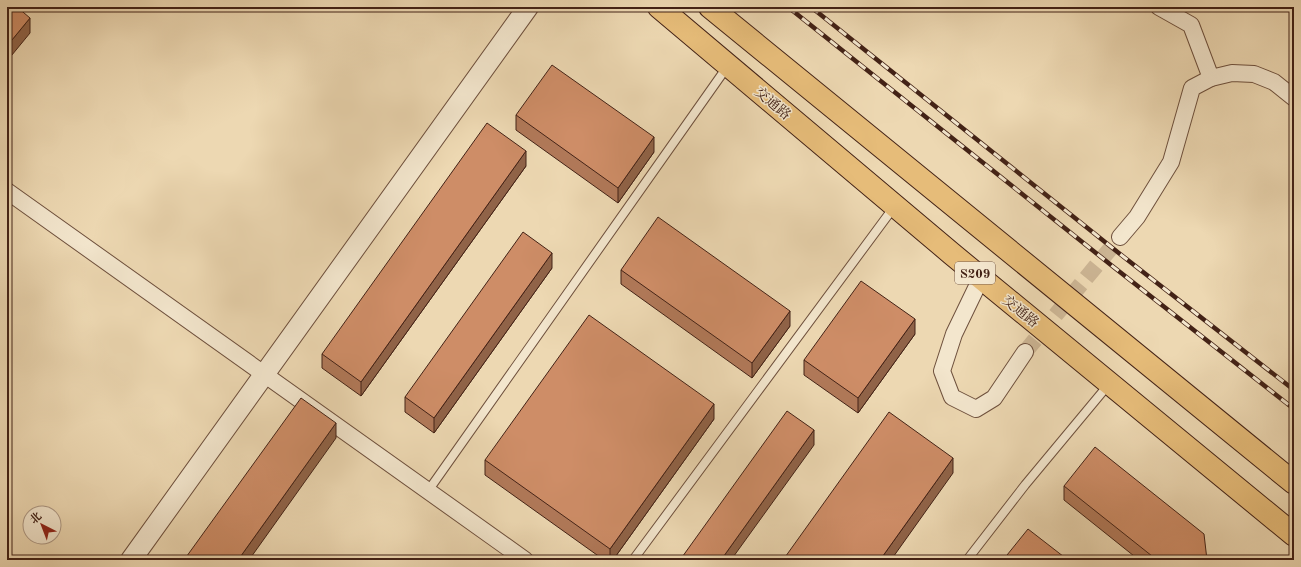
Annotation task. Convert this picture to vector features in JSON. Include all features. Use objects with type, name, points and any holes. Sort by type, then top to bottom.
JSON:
[{"type":"main road","name":"交通路","points":[[659,7],[894,206],[1294,535]]},
{"type":"main road","name":"S209","points":[[710,7],[1294,483]]},
{"type":"street","points":[[132,560],[528,7]]},
{"type":"street","points":[[1159,7],[1191,25],[1211,78]]},
{"type":"street","points":[[1120,237],[1137,217],[1171,162],[1192,88],[1211,78],[1232,73],[1254,74],[1274,82],[1294,98]]},
{"type":"street","points":[[7,191],[525,560]]},
{"type":"street","points":[[982,278],[954,334],[942,371],[952,397],[976,409],[994,398],[1026,352]]},
{"type":"lane","points":[[428,491],[728,65]]},
{"type":"lane","points":[[633,560],[894,206]]},
{"type":"lane","points":[[967,560],[1025,485],[1110,384]]},
{"type":"building","points":[[7,7],[17,7],[30,18],[7,46]]},
{"type":"building","points":[[552,65],[654,137],[618,188],[516,115]]},
{"type":"building","points":[[487,123],[526,151],[361,382],[322,354]]},
{"type":"building","points":[[658,217],[790,311],[752,363],[621,270]]},
{"type":"building","points":[[523,232],[552,253],[434,418],[405,397]]},
{"type":"building","points":[[861,281],[915,319],[858,398],[804,360]]},
{"type":"building","points":[[589,315],[714,404],[610,549],[485,460]]},
{"type":"building","points":[[301,398],[336,423],[238,560],[184,560]]},
{"type":"building","points":[[787,411],[814,430],[721,560],[680,560]]},
{"type":"building","points":[[889,412],[953,458],[880,560],[783,560]]},
{"type":"building","points":[[1095,447],[1204,534],[1207,560],[1157,560],[1064,486]]},
{"type":"building","points":[[1028,529],[1068,560],[1003,560]]},
{"type":"tunnel","points":[[1025,352],[1120,237]]},
{"type":"railway","points":[[788,7],[1294,409]]},
{"type":"railway","points":[[811,7],[1120,254],[1294,390]]}]
